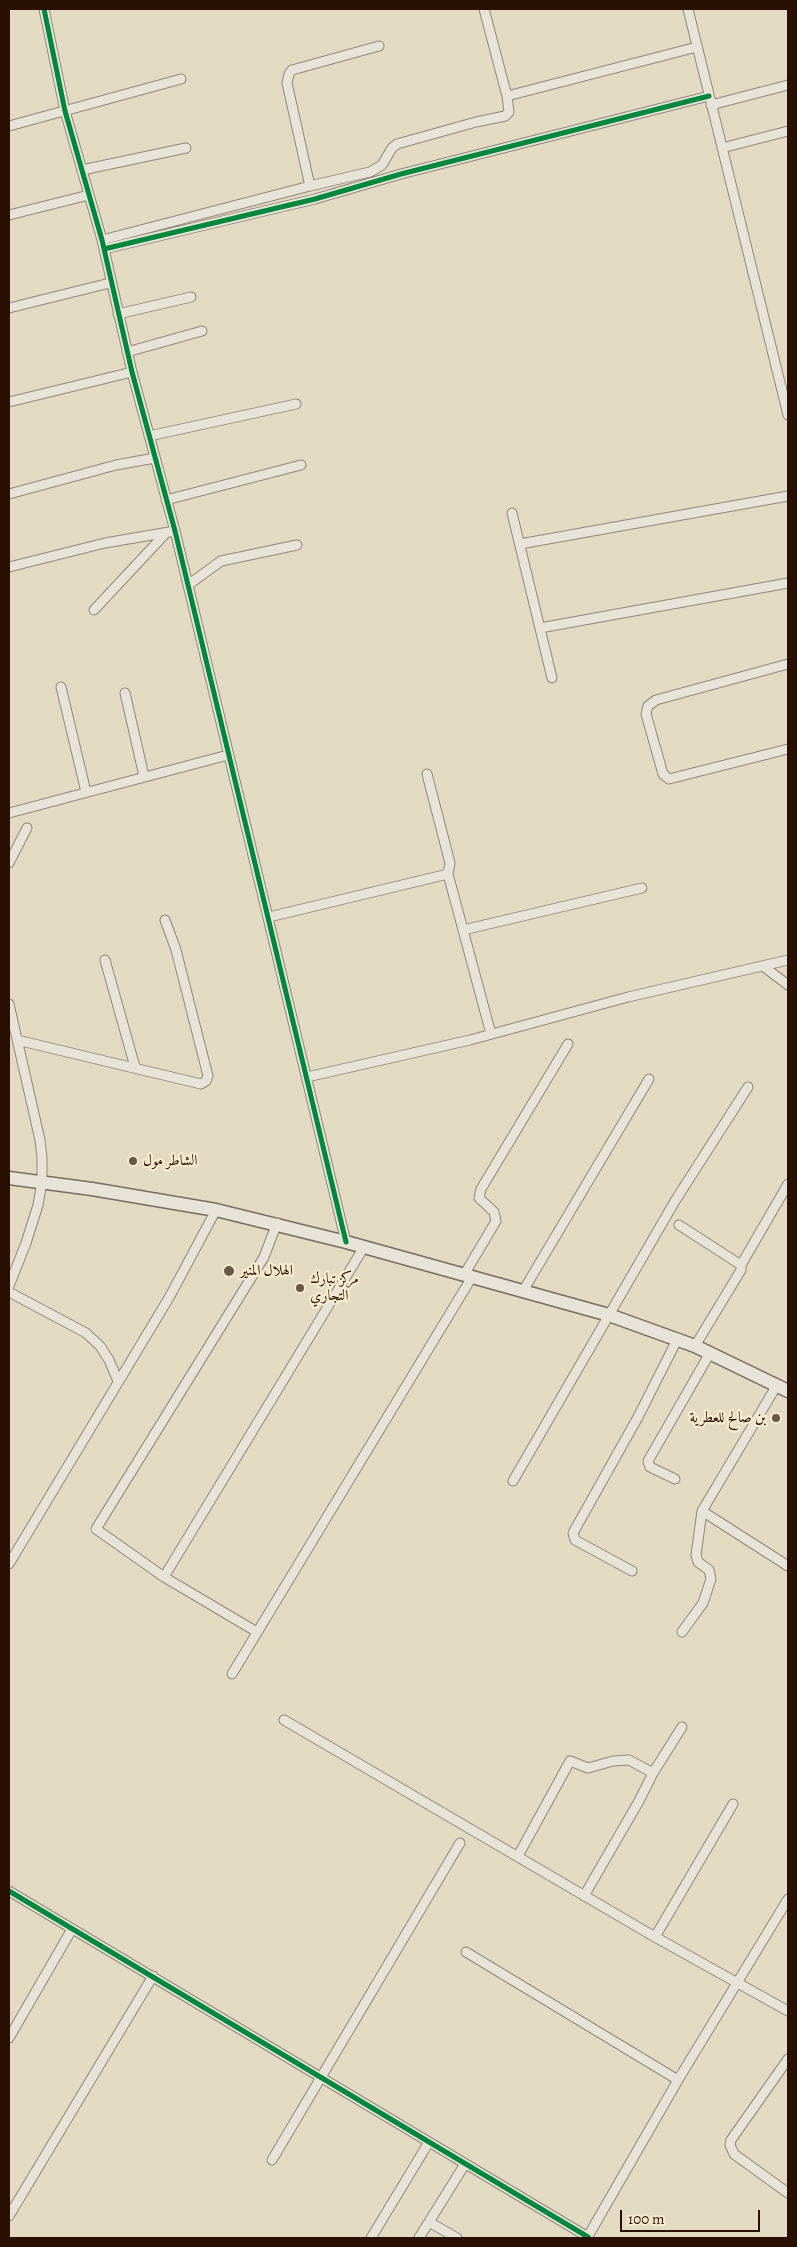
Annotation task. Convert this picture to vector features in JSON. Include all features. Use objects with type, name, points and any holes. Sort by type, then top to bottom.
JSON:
[{"type":"main road","points":[[9,1178],[216,1210],[277,1223],[609,1315],[678,1338],[783,1388]]},
{"type":"street","points":[[44,9],[65,111],[103,244],[110,283],[166,500],[171,531],[188,585],[346,1242]]},
{"type":"street","points":[[103,244],[310,186],[370,172],[382,165],[392,148],[397,144],[505,116],[509,112],[507,96],[484,9]]},
{"type":"street","points":[[688,9],[722,148],[784,381],[788,415]]},
{"type":"street","points":[[310,186],[287,82],[288,74],[292,70],[379,46]]},
{"type":"street","points":[[507,96],[697,48]]},
{"type":"street","points":[[9,126],[181,79]]},
{"type":"street","points":[[103,244],[314,199],[427,167],[710,101],[788,85]]},
{"type":"street","points":[[722,148],[788,131]]},
{"type":"street","points":[[82,170],[186,148]]},
{"type":"street","points":[[9,215],[89,195]]},
{"type":"street","points":[[9,308],[110,283]]},
{"type":"street","points":[[118,314],[191,298]]},
{"type":"street","points":[[127,352],[202,331]]},
{"type":"street","points":[[9,402],[132,372]]},
{"type":"street","points":[[149,436],[296,404]]},
{"type":"street","points":[[9,494],[116,465],[155,458]]},
{"type":"street","points":[[166,500],[301,465]]},
{"type":"street","points":[[520,544],[788,496]]},
{"type":"street","points":[[512,513],[552,678]]},
{"type":"street","points":[[9,567],[105,543],[171,531]]},
{"type":"street","points":[[94,610],[171,531]]},
{"type":"street","points":[[188,585],[222,562],[297,545]]},
{"type":"street","points":[[540,628],[788,583]]},
{"type":"street","points":[[788,664],[656,700],[648,706],[646,714],[663,774],[668,779],[788,750]]},
{"type":"street","points":[[62,687],[86,792]]},
{"type":"street","points":[[124,693],[144,776]]},
{"type":"street","points":[[9,813],[228,755]]},
{"type":"street","points":[[427,774],[450,863],[448,874],[491,1034]]},
{"type":"street","points":[[9,863],[27,828]]},
{"type":"street","points":[[269,917],[448,874]]},
{"type":"street","points":[[463,930],[642,888]]},
{"type":"street","points":[[17,1040],[201,1084],[208,1079],[176,950],[165,920]]},
{"type":"street","points":[[105,960],[135,1067]]},
{"type":"street","points":[[307,1077],[491,1034],[628,997],[788,960]]},
{"type":"street","points":[[763,966],[788,985]]},
{"type":"street","points":[[9,1004],[40,1140],[42,1182],[38,1205],[26,1243],[9,1286]]},
{"type":"street","points":[[232,1674],[468,1276],[496,1221],[495,1213],[479,1198],[481,1189],[568,1044]]},
{"type":"street","points":[[523,1291],[648,1079]]},
{"type":"street","points":[[512,1481],[675,1201],[748,1087]]},
{"type":"street","points":[[695,1346],[741,1270],[741,1265],[788,1184]]},
{"type":"street","points":[[9,1564],[174,1288],[216,1210]]},
{"type":"street","points":[[257,1632],[164,1577],[96,1529],[264,1257],[277,1223]]},
{"type":"street","points":[[679,1224],[741,1265]]},
{"type":"street","points":[[164,1577],[364,1247]]},
{"type":"street","points":[[9,1292],[86,1333],[100,1346],[109,1360],[118,1381]]},
{"type":"street","points":[[632,1571],[575,1540],[572,1533],[638,1417],[678,1338]]},
{"type":"street","points":[[675,1479],[650,1467],[648,1461],[710,1353]]},
{"type":"street","points":[[682,1632],[703,1603],[711,1579],[709,1570],[698,1562],[696,1555],[702,1511],[783,1388]]},
{"type":"street","points":[[702,1511],[788,1566]]},
{"type":"street","points":[[284,1720],[654,1937],[788,2012]]},
{"type":"street","points":[[584,1896],[639,1802],[653,1773],[682,1727]]},
{"type":"street","points":[[518,1856],[570,1761],[588,1768],[613,1761],[629,1760],[653,1773]]},
{"type":"street","points":[[654,1937],[733,1804]]},
{"type":"street","points":[[272,2160],[460,1843]]},
{"type":"street","points":[[9,1892],[153,1976],[588,2238],[678,2080],[788,1900]]},
{"type":"street","points":[[9,2038],[72,1929]]},
{"type":"street","points":[[466,1952],[678,2080]]},
{"type":"street","points":[[9,2216],[153,1976]]},
{"type":"street","points":[[788,2059],[731,2140],[730,2145],[734,2154],[788,2191]]},
{"type":"street","points":[[371,2238],[429,2142]]},
{"type":"street","points":[[419,2238],[465,2164]]},
{"type":"street","points":[[429,2222],[457,2238]]},
{"type":"cycle path","points":[[44,9],[65,111],[102,240],[132,372],[175,531],[346,1242]]},
{"type":"cycle path","points":[[104,249],[315,199],[401,174],[709,96]]},
{"type":"cycle path","points":[[9,1891],[588,2237]]},
{"type":"place","name":"الشاطر مول","points":[[133,1161]]},
{"type":"place","name":"الهلال المنير","points":[[229,1271]]},
{"type":"place","name":"مركز تبارك التجاري","points":[[300,1288]]},
{"type":"place","name":"بن صالح للعطرية","points":[[776,1418]]}]
